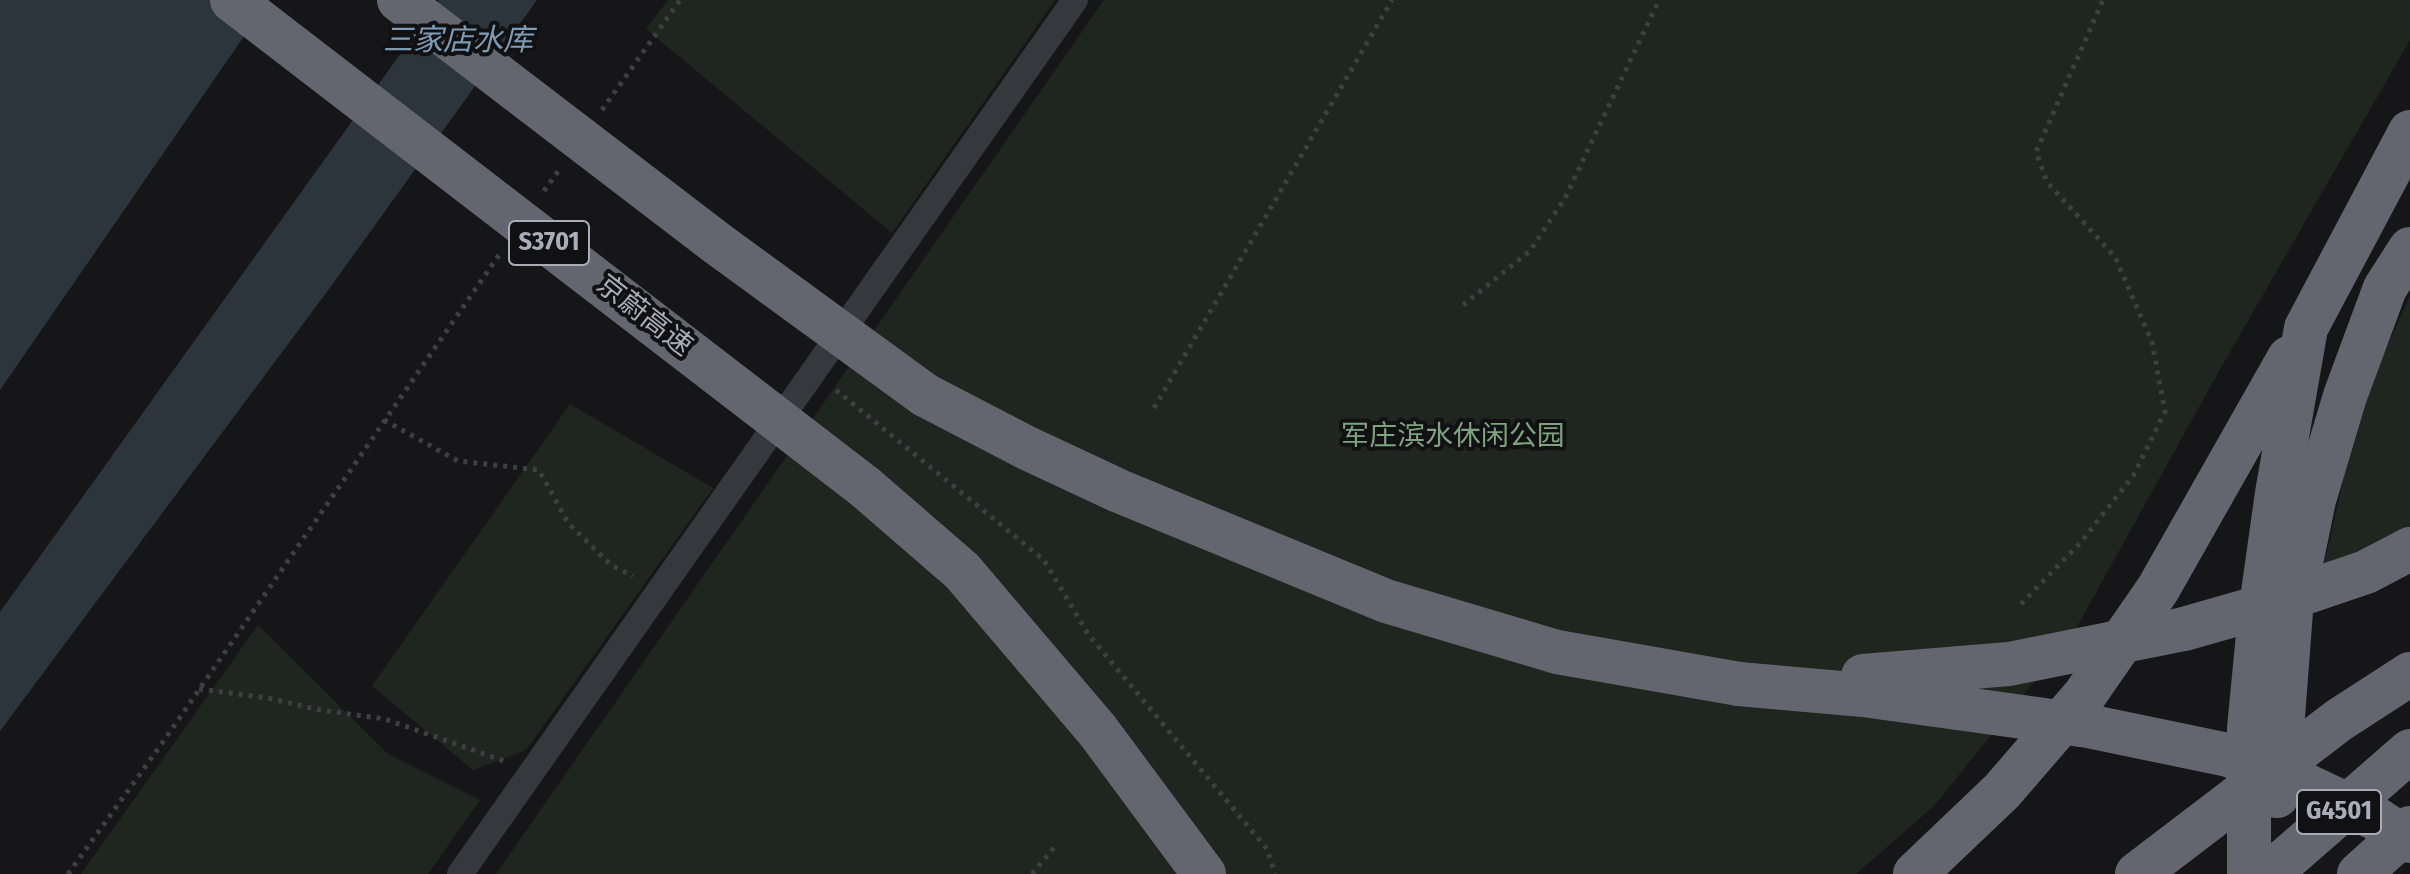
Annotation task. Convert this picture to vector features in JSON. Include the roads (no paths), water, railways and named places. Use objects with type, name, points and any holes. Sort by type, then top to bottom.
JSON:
[{"type":"highway","name":"京蔚高速","points":[[232,0],[865,487],[962,571],[1098,731],[1204,874]]},
{"type":"highway","points":[[399,0],[718,244],[925,395],[1119,491],[1386,601],[1557,652],[1739,684],[1863,695],[2073,724],[2228,755],[2301,783],[2375,818],[2410,841]]},
{"type":"highway","points":[[1915,874],[2002,791],[2084,696],[2158,589],[2306,328],[2410,132]]},
{"type":"highway","points":[[2272,874],[2291,611],[2311,514],[2345,396],[2385,288],[2410,249]]},
{"type":"highway","points":[[2249,874],[2249,728],[2260,614],[2277,493],[2306,328]]},
{"type":"highway","points":[[1739,684],[2009,664],[2184,629],[2366,572],[2410,549]]},
{"type":"highway","points":[[2137,874],[2339,720],[2410,674]]},
{"type":"highway","name":"G4501","points":[[2272,874],[2410,751]]},
{"type":"highway","name":"G4501","points":[[2359,874],[2410,828]]},
{"type":"street","points":[[460,874],[1075,0]]},
{"type":"water","points":[[0,0],[269,0],[0,390]]},
{"type":"water","name":"三家店水库","points":[[439,0],[537,0],[329,289],[0,731],[0,612]]},
{"type":"park label","name":"军庄滨水休闲公园","points":[[1453,437]]}]
